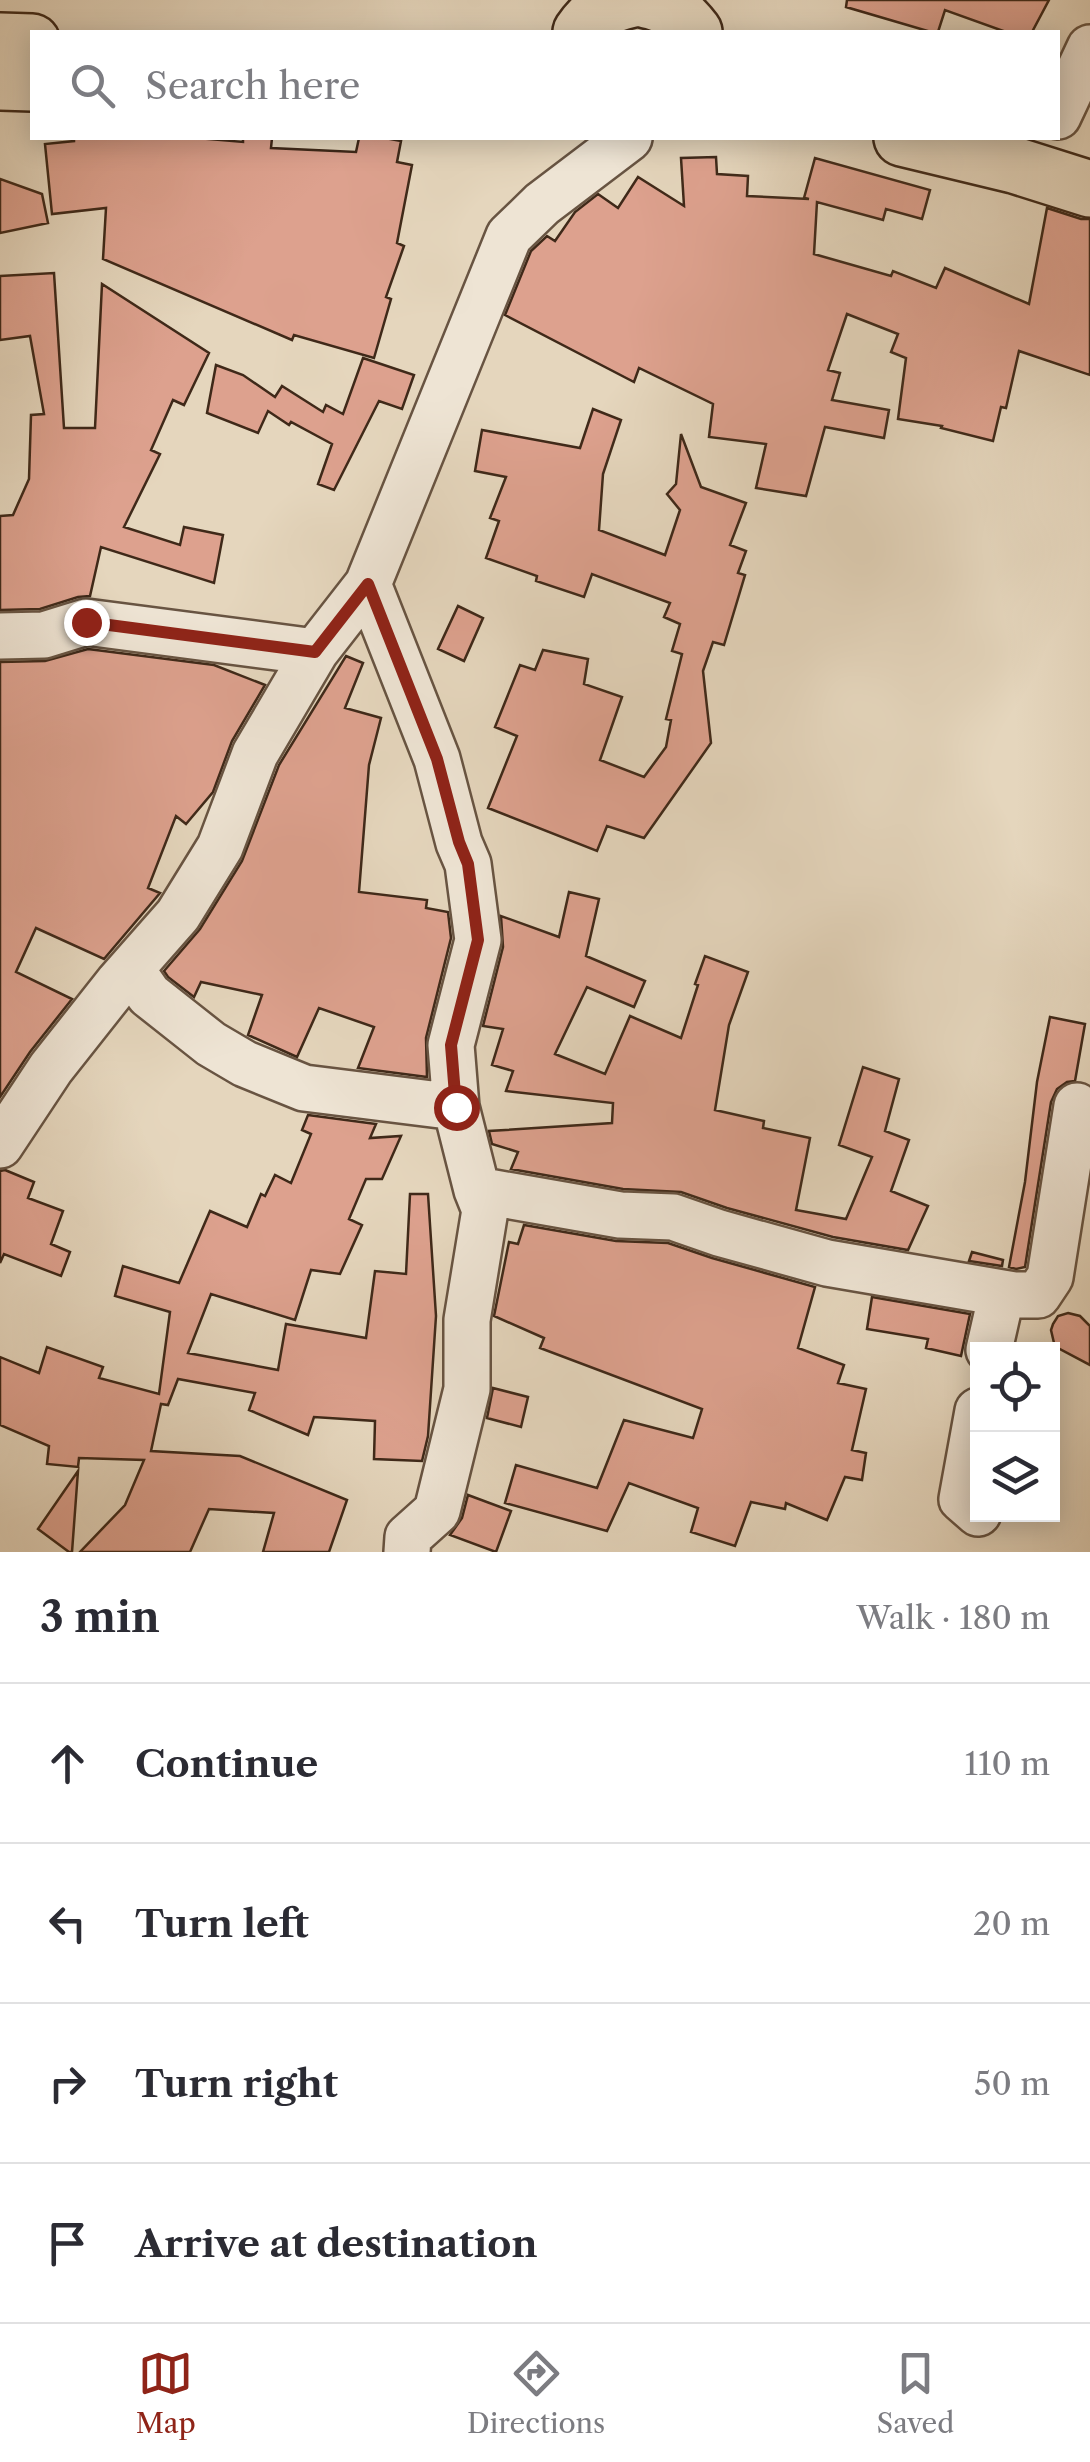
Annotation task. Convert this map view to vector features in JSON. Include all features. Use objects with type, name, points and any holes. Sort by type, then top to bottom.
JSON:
[{"type":"highway","points":[[0,41],[30,42]]},
{"type":"highway","points":[[0,82],[30,83]]},
{"type":"highway","points":[[910,140],[1090,188]]},
{"type":"highway","points":[[1059,140],[1090,150]]},
{"type":"street","points":[[1060,112],[1090,48]]},
{"type":"street","points":[[574,178],[595,140]]},
{"type":"street","points":[[0,1145],[51,1068],[178,915],[220,847],[255,754],[315,652],[368,584],[510,236],[542,204],[627,140]]},
{"type":"street","points":[[368,584],[437,759],[468,864],[478,940],[451,1045],[456,1107],[486,1210],[467,1320],[467,1389],[437,1511],[408,1537],[407,1552]]},
{"type":"street","points":[[0,636],[44,635],[86,622],[315,652]]},
{"type":"street","points":[[131,968],[150,995],[212,1044],[245,1064],[304,1088],[456,1107]]},
{"type":"street","points":[[478,1190],[620,1215],[673,1216],[718,1233],[826,1262],[1038,1296],[1050,1277],[1077,1106]]},
{"type":"street","points":[[991,1342],[1002,1293]]},
{"type":"street","points":[[970,1455],[962,1499],[970,1506]]},
{"type":"building","points":[[847,0],[1049,0],[1033,30],[1000,30],[945,10],[939,30],[924,30],[846,7]]},
{"type":"building","points":[[272,140],[271,148],[356,152],[359,140],[401,141],[397,162],[412,165],[397,243],[404,246],[386,297],[391,299],[374,358],[294,335],[292,340],[103,259],[106,208],[52,214],[45,144]]},
{"type":"building","points":[[716,157],[717,174],[748,176],[747,196],[809,199],[804,198],[815,158],[930,190],[922,219],[886,209],[883,220],[817,202],[814,254],[891,276],[893,271],[936,288],[945,268],[1029,304],[1047,208],[1090,219],[1090,375],[1019,351],[1006,408],[1001,407],[993,441],[942,426],[898,419],[906,358],[891,352],[898,334],[847,314],[828,370],[840,373],[832,400],[889,410],[884,438],[825,427],[806,496],[756,488],[766,444],[709,437],[713,404],[639,368],[634,382],[505,315],[531,251],[547,236],[555,241],[575,212],[598,194],[618,208],[638,177],[684,206],[681,158]]},
{"type":"building","points":[[0,179],[42,194],[48,223],[0,233]]},
{"type":"building","points":[[54,273],[64,428],[95,428],[102,284],[209,353],[184,405],[173,400],[151,450],[160,454],[124,527],[180,545],[184,527],[223,535],[214,583],[101,547],[90,596],[40,609],[0,610],[0,516],[13,515],[29,479],[31,415],[44,414],[30,336],[0,340],[0,276]]},
{"type":"building","points":[[363,358],[414,375],[402,409],[379,401],[334,490],[318,484],[332,444],[268,411],[258,433],[207,413],[216,365],[243,375],[275,397],[282,386],[323,412],[326,405],[343,414]]},
{"type":"building","points":[[593,409],[621,420],[603,474],[599,530],[665,555],[680,510],[667,494],[676,484],[681,434],[701,487],[746,503],[730,545],[746,551],[738,573],[745,575],[724,645],[713,642],[703,671],[711,743],[644,838],[607,826],[597,851],[488,808],[517,736],[495,727],[520,665],[535,670],[543,650],[588,659],[584,684],[622,697],[600,760],[644,777],[666,747],[671,720],[666,719],[682,654],[672,651],[680,624],[664,617],[670,603],[592,574],[584,597],[486,558],[499,521],[490,518],[506,477],[475,471],[482,430],[580,448]]},
{"type":"building","points":[[458,606],[483,618],[464,661],[438,649]]},
{"type":"building","points":[[88,649],[214,665],[265,685],[232,741],[213,792],[186,824],[176,816],[148,888],[160,893],[104,959],[36,928],[16,972],[72,999],[0,1097],[0,662],[45,661]]},
{"type":"building","points":[[346,656],[363,663],[345,708],[381,718],[369,765],[359,892],[427,900],[426,908],[448,912],[451,938],[426,1038],[427,1077],[358,1068],[374,1027],[319,1008],[297,1057],[248,1035],[262,995],[201,982],[194,997],[164,971],[200,929],[242,861],[279,765]]},
{"type":"building","points":[[569,892],[599,899],[586,956],[645,981],[634,1007],[587,987],[555,1054],[605,1074],[630,1016],[681,1038],[705,956],[748,972],[729,1025],[715,1110],[764,1121],[763,1128],[810,1138],[796,1210],[846,1219],[872,1157],[839,1145],[863,1067],[899,1079],[885,1131],[909,1140],[891,1191],[928,1206],[908,1250],[833,1237],[681,1192],[623,1189],[511,1169],[518,1152],[492,1144],[489,1131],[612,1123],[613,1103],[506,1091],[513,1071],[492,1065],[503,1029],[483,1026],[503,947],[501,916],[559,937]]},
{"type":"building","points":[[1050,1017],[1085,1024],[1075,1081],[1057,1089],[1051,1102],[1025,1267],[1016,1269],[1009,1267]]},
{"type":"building","points":[[308,1115],[376,1124],[370,1138],[401,1136],[382,1179],[366,1179],[349,1219],[362,1225],[340,1274],[311,1270],[295,1320],[211,1294],[188,1353],[278,1370],[286,1324],[366,1338],[375,1271],[406,1274],[410,1194],[428,1194],[436,1316],[428,1436],[422,1461],[374,1459],[375,1421],[314,1417],[308,1435],[249,1410],[255,1393],[178,1379],[168,1405],[161,1404],[151,1451],[240,1456],[347,1500],[329,1552],[263,1552],[274,1513],[209,1509],[190,1552],[80,1552],[125,1505],[144,1460],[79,1458],[78,1467],[47,1464],[49,1446],[0,1425],[0,1357],[39,1373],[47,1347],[103,1367],[99,1378],[159,1394],[170,1312],[115,1296],[123,1266],[179,1283],[210,1211],[247,1227],[261,1194],[265,1196],[275,1175],[291,1183],[311,1134],[302,1130]]},
{"type":"building","points":[[0,1171],[34,1182],[28,1198],[63,1211],[51,1244],[70,1252],[61,1276],[4,1254],[0,1263]]},
{"type":"building","points":[[524,1225],[616,1241],[668,1243],[815,1287],[798,1348],[844,1365],[838,1383],[866,1389],[852,1450],[866,1453],[862,1480],[845,1477],[827,1520],[786,1503],[785,1509],[751,1502],[735,1546],[691,1532],[698,1508],[629,1483],[607,1531],[505,1503],[516,1465],[597,1488],[624,1420],[693,1438],[702,1409],[540,1348],[544,1338],[494,1316],[509,1242],[518,1244]]},
{"type":"building","points":[[972,1252],[1003,1260],[1002,1266],[969,1261]]},
{"type":"building","points":[[872,1297],[970,1314],[961,1356],[926,1348],[928,1339],[867,1329]]},
{"type":"building","points":[[1058,1316],[1080,1316],[1090,1326],[1090,1365],[1060,1349],[1060,1342],[1054,1342],[1051,1330]]},
{"type":"building","points":[[493,1388],[528,1397],[521,1427],[487,1418]]},
{"type":"building","points":[[78,1471],[72,1552],[69,1552],[38,1529]]},
{"type":"building","points":[[468,1495],[511,1511],[496,1552],[450,1535],[462,1518]]},
{"type":"route","points":[[86,622],[315,652],[368,584],[437,759],[468,864],[478,940],[451,1045],[456,1107]]}]
